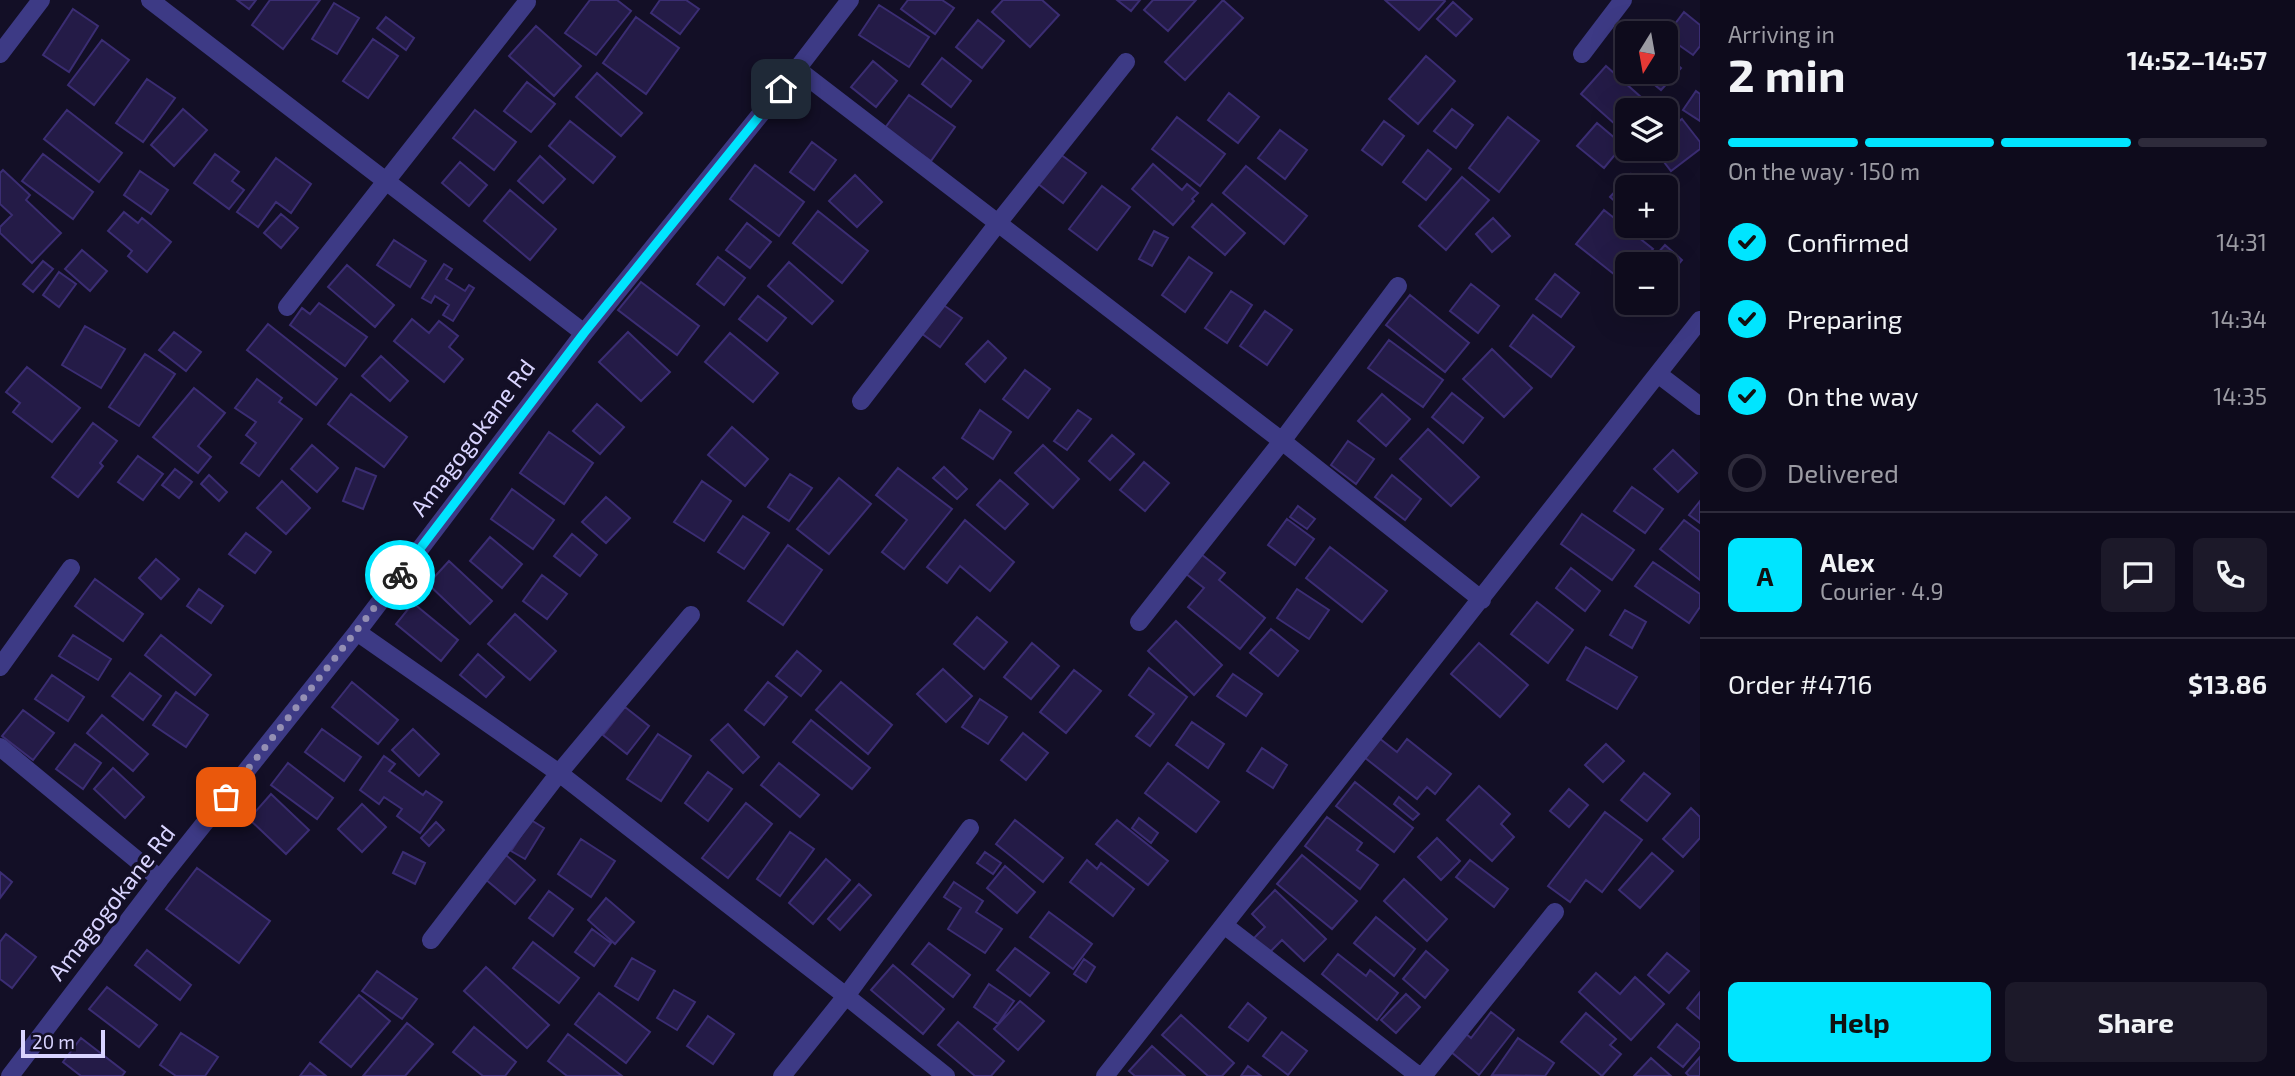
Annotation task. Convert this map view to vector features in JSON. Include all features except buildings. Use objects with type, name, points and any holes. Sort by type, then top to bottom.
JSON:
[{"type":"street","points":[[0,54],[41,0]]},
{"type":"street","points":[[150,0],[584,333]]},
{"type":"street","name":"Amagogokane Rd","points":[[10,1076],[160,879],[357,632],[584,333],[850,0]]},
{"type":"street","points":[[1582,54],[1623,0]]},
{"type":"street","points":[[287,307],[527,2]]},
{"type":"street","points":[[860,401],[1126,62]]},
{"type":"street","points":[[797,69],[1282,441],[1482,600]]},
{"type":"street","points":[[1139,622],[1282,441],[1398,286]]},
{"type":"street","points":[[1105,1076],[1700,320]]},
{"type":"street","points":[[1658,374],[1700,405]]},
{"type":"street","points":[[0,667],[71,568]]},
{"type":"street","points":[[431,940],[559,774],[691,615]]},
{"type":"street","points":[[357,632],[559,774],[946,1076]]},
{"type":"street","points":[[0,747],[160,879]]},
{"type":"street","points":[[782,1076],[846,996],[970,828]]},
{"type":"street","points":[[1224,925],[1421,1076],[1555,912]]},
{"type":"way so far","points":[[226,797],[400,575]]},
{"type":"route","points":[[400,575],[584,333],[781,89]]}]
